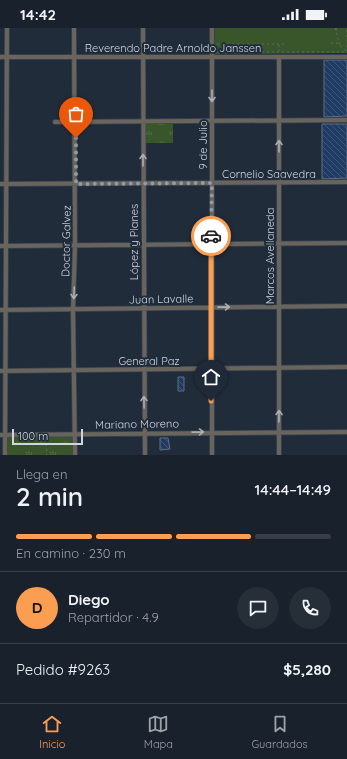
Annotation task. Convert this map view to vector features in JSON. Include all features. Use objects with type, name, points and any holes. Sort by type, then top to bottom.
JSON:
[{"type":"street","points":[[5,455],[7,28]]},
{"type":"street","name":"Doctor Galvez","points":[[74,28],[76,122],[76,245],[73,310],[75,455]]},
{"type":"street","name":"López y Planes","points":[[143,28],[144,455]]},
{"type":"street","name":"9 de Julio","points":[[212,28],[212,455]]},
{"type":"street","name":"Reverendo Padre Arnoldo Janssen","points":[[0,57],[347,57]]},
{"type":"street","name":"Marcos Avellaneda","points":[[279,57],[279,455]]},
{"type":"street","points":[[0,121],[6,120]]},
{"type":"street","points":[[55,122],[347,120]]},
{"type":"street","name":"Cornelio Saavedra","points":[[0,184],[347,182]]},
{"type":"street","points":[[0,246],[347,243]]},
{"type":"street","name":"Juan Lavalle","points":[[0,310],[347,306]]},
{"type":"street","name":"General Paz","points":[[0,371],[347,367]]},
{"type":"street","name":"Mariano Moreno","points":[[0,435],[347,432]]},
{"type":"path","points":[[336,28],[340,45],[347,52]]},
{"type":"path","points":[[347,28],[347,52]]},
{"type":"path","points":[[331,43],[340,45]]},
{"type":"path","points":[[217,44],[285,44]]},
{"type":"path","points":[[279,44],[279,52]]},
{"type":"path","points":[[217,52],[347,52]]},
{"type":"path","points":[[46,435],[47,455]]},
{"type":"green space","points":[[215,28],[347,28],[347,53],[215,54]]},
{"type":"green space","points":[[145,124],[173,124],[173,143],[145,143]]},
{"type":"green space","points":[[6,435],[75,435],[75,455],[5,455]]},
{"type":"building","points":[[324,60],[347,60],[347,116],[324,117]]},
{"type":"building","points":[[322,124],[347,124],[347,178],[322,179]]},
{"type":"building","points":[[178,377],[184,377],[184,391],[178,391]]},
{"type":"building","points":[[160,438],[168,438],[170,449],[160,450]]},
{"type":"way so far","points":[[76,138],[76,184],[212,183],[211,236]]},
{"type":"route","points":[[211,236],[211,401]]}]
